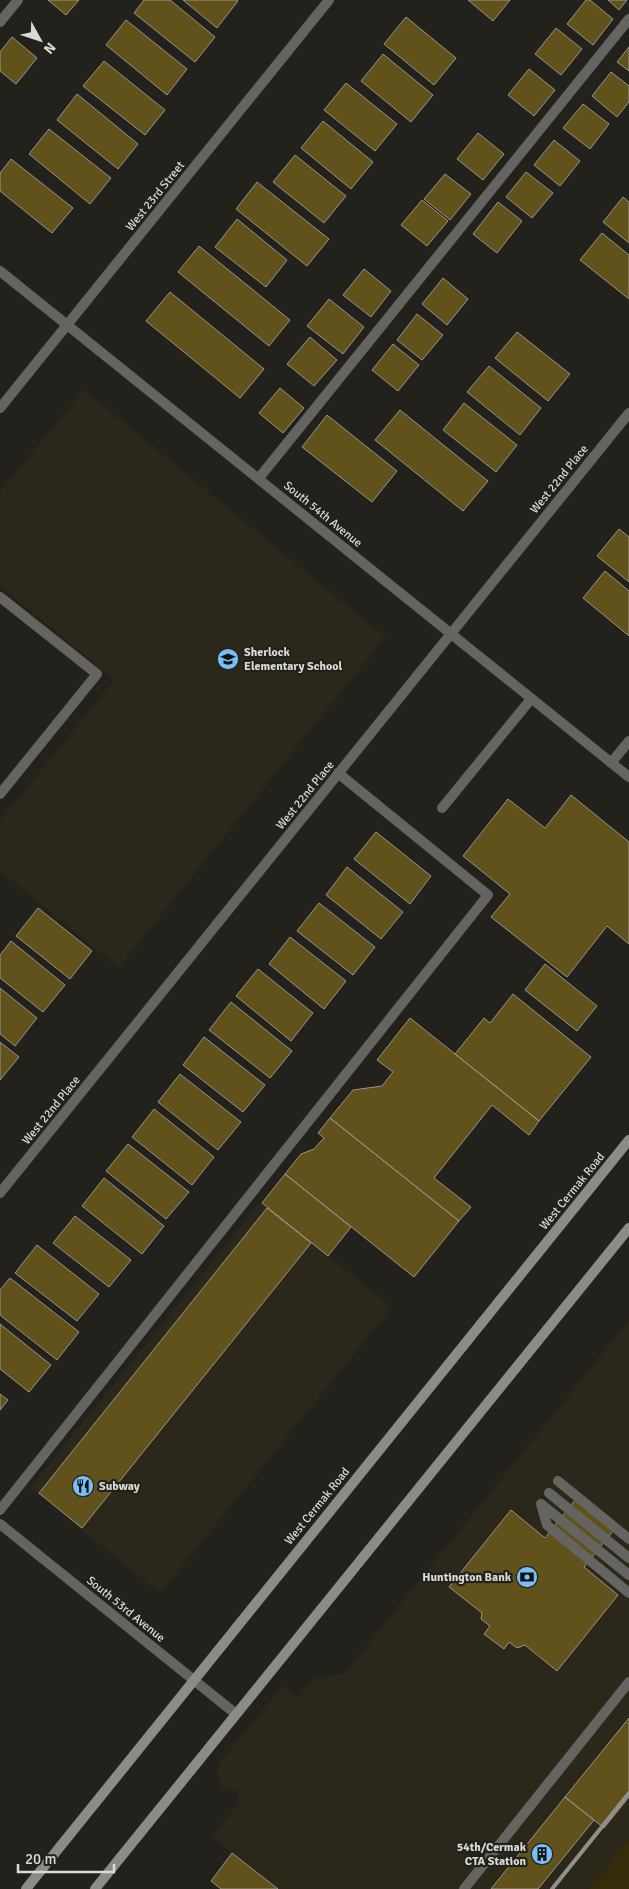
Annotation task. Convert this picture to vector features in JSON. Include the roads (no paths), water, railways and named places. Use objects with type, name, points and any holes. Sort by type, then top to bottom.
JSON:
[{"type":"main road","name":"West Cermak Road","points":[[26,1889],[280,1571],[629,1140]]},
{"type":"main road","points":[[95,1889],[629,1228]]},
{"type":"street","points":[[0,22],[18,0]]},
{"type":"street","name":"West 23rd Street","points":[[0,408],[329,0]]},
{"type":"street","points":[[259,478],[629,19]]},
{"type":"street","name":"South 54th Avenue","points":[[0,271],[629,777]]},
{"type":"street","name":"West 22nd Place","points":[[0,1193],[629,413]]},
{"type":"street","points":[[0,597],[97,674],[0,794]]},
{"type":"street","points":[[442,808],[531,699]]},
{"type":"street","points":[[611,763],[629,741]]},
{"type":"street","points":[[0,1510],[488,895],[338,773]]},
{"type":"street","points":[[558,1481],[629,1539]]},
{"type":"street","points":[[549,1493],[629,1558]]},
{"type":"street","points":[[629,1575],[541,1504],[547,1525],[629,1594]]},
{"type":"street","name":"South 53rd Avenue","points":[[0,1524],[236,1714]]},
{"type":"street","points":[[464,1889],[629,1682]]},
{"type":"railway","points":[[552,1889],[629,1793]]},
{"type":"place","name":"Sherlock Elementary School","points":[[228,659]]},
{"type":"place","name":"Subway","points":[[83,1486]]},
{"type":"place","name":"Huntington Bank","points":[[527,1577]]},
{"type":"place","name":"54th/Cermak CTA Station","points":[[542,1854]]}]
